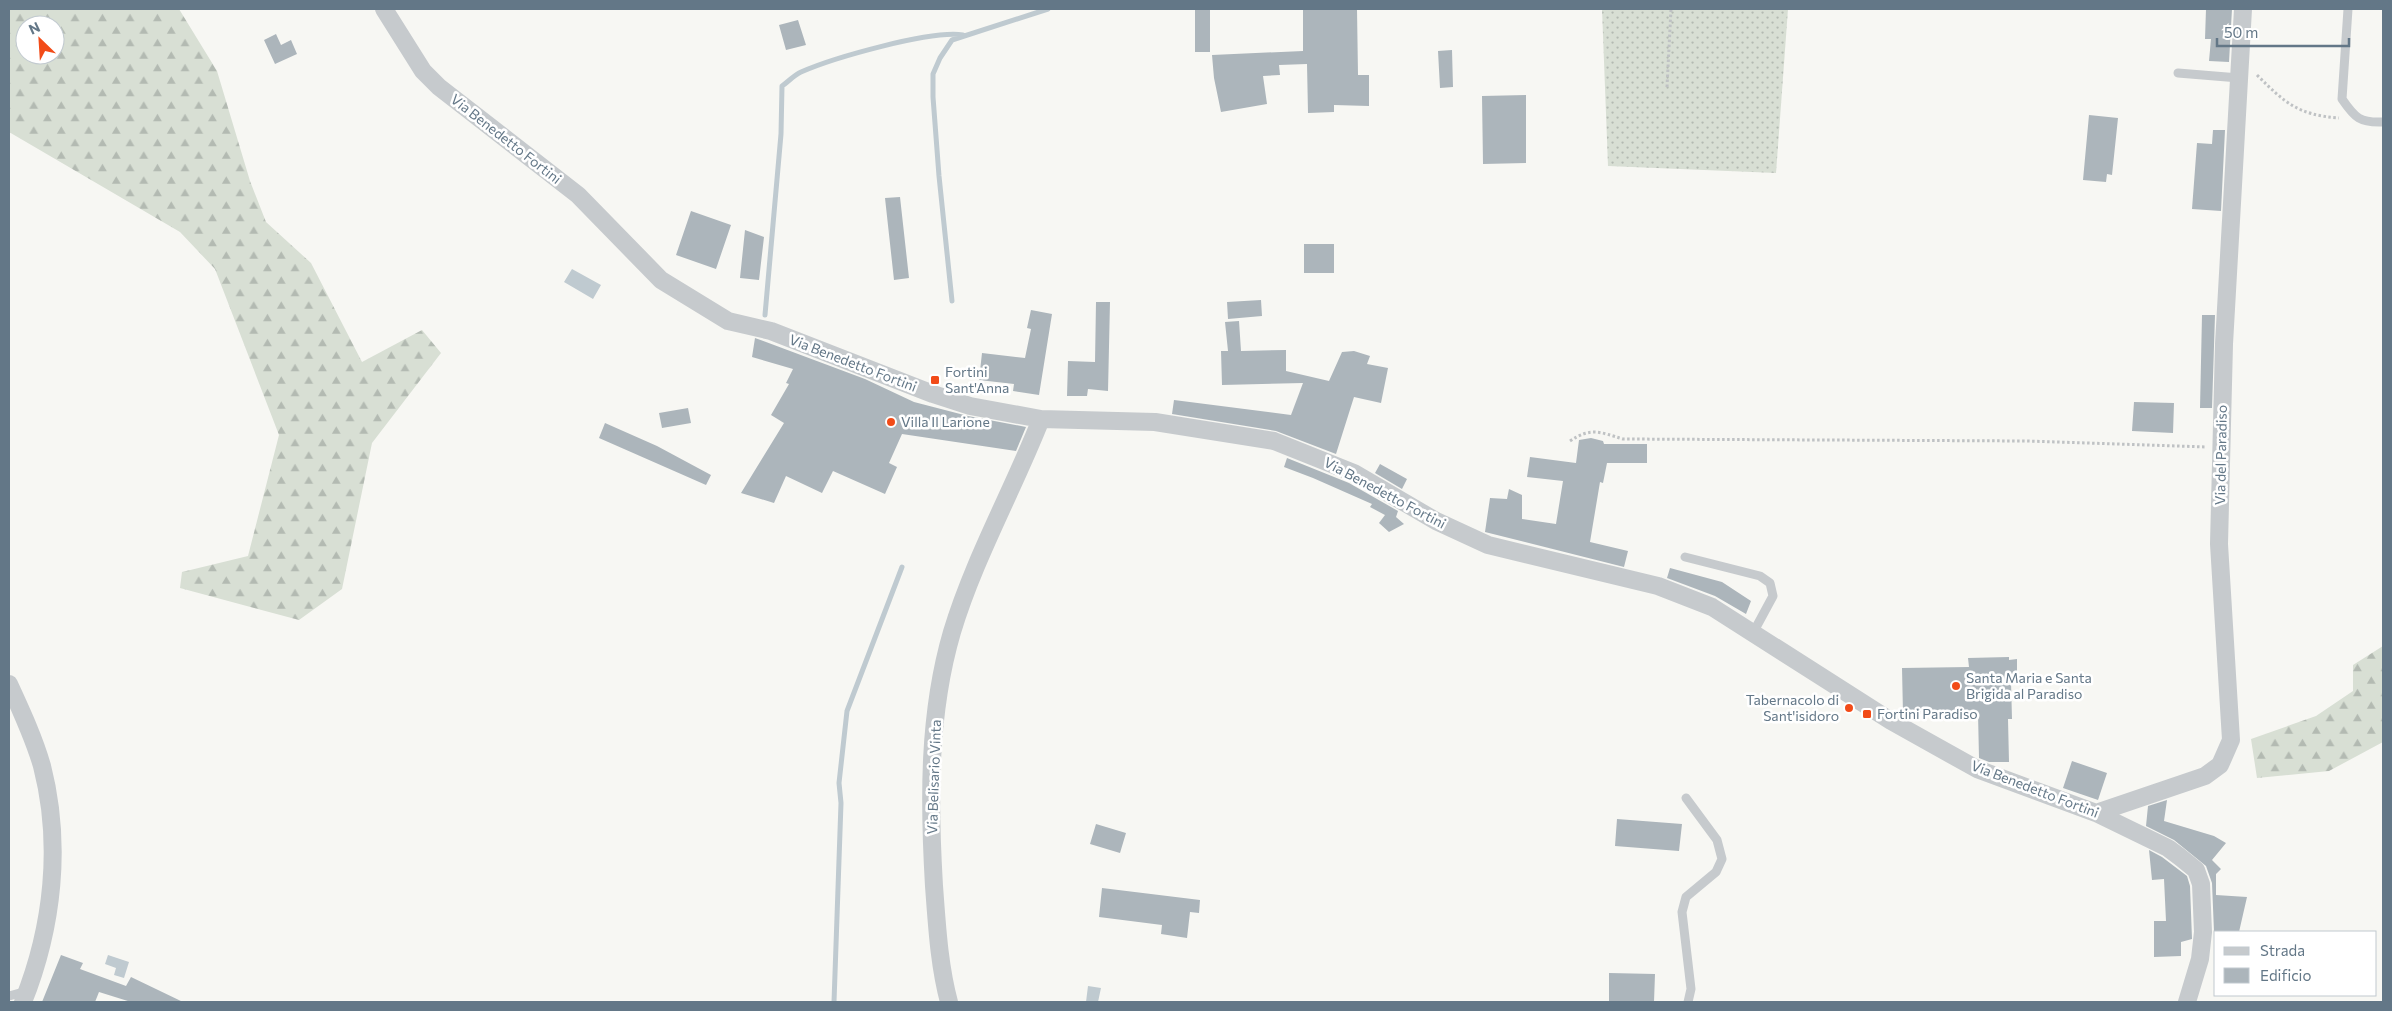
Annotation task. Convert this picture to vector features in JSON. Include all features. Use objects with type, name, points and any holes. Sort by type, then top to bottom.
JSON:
[{"type":"street","name":"Via Benedetto Fortini","points":[[384,9],[423,71],[439,87],[578,195],[661,280],[728,321],[771,331],[915,388],[970,406],[1041,419],[1155,422],[1274,441],[1294,447],[1354,474],[1436,521],[1488,544],[1658,586],[1712,607],[1891,721],[1977,769],[2096,813],[2168,848],[2196,870],[2201,884],[2203,932],[2200,959],[2187,1002]]},
{"type":"street","name":"Via del Paradiso","points":[[2096,813],[2205,776],[2220,765],[2227,753],[2230,740],[2219,544],[2224,344],[2243,9]]},
{"type":"street","name":"Via Belisario Vinta","points":[[949,1002],[945,986],[936,918],[931,836],[933,729],[942,673],[952,631],[966,592],[1041,419]]},
{"type":"street","points":[[9,684],[24,717],[42,766],[52,830],[53,877],[49,914],[25,997]]},
{"type":"lane","points":[[2348,9],[2342,99],[2357,119],[2369,123],[2383,122]]},
{"type":"lane","points":[[2178,73],[2238,78]]},
{"type":"lane","points":[[1685,557],[1760,576],[1770,583],[1773,596],[1753,633]]},
{"type":"lane","points":[[1686,798],[1704,819],[1717,840],[1722,859],[1716,872],[1686,898],[1682,912],[1690,988],[1688,1002]]},
{"type":"lane","points":[[9,996],[25,997]]},
{"type":"path","points":[[1667,87],[1671,9]]},
{"type":"path","points":[[2240,59],[2277,95],[2294,108],[2323,116],[2357,119]]},
{"type":"path","points":[[1570,441],[1583,433],[1597,431],[1623,439],[2026,441],[2221,447]]},
{"type":"green space","points":[[9,9],[179,9],[217,71],[250,181],[266,222],[311,263],[362,362],[422,330],[441,353],[372,443],[342,589],[299,620],[180,588],[182,572],[248,556],[279,435],[215,269],[180,232],[9,132]]},
{"type":"green space","points":[[1602,9],[1788,9],[1776,173],[1608,166]]},
{"type":"green space","points":[[2383,646],[2383,742],[2329,771],[2257,778],[2251,739],[2316,716],[2353,691],[2353,665]]},
{"type":"shaded area","points":[[572,269],[601,285],[593,299],[564,282]]},
{"type":"shaded area","points":[[108,955],[129,962],[124,978],[114,975],[116,968],[105,964]]},
{"type":"shaded area","points":[[1088,986],[1101,988],[1098,1002],[1086,1002]]},
{"type":"building","points":[[1195,9],[1210,9],[1210,52],[1195,52]]},
{"type":"building","points":[[1303,9],[1357,9],[1358,75],[1369,75],[1369,106],[1334,105],[1334,112],[1308,113],[1307,64],[1279,65],[1280,75],[1263,76],[1267,104],[1221,112],[1214,78],[1212,55],[1303,51]]},
{"type":"building","points":[[2206,9],[2232,9],[2229,62],[2209,61],[2211,39],[2205,39]]},
{"type":"building","points":[[798,20],[806,45],[786,50],[779,25]]},
{"type":"building","points":[[276,34],[281,45],[291,40],[297,54],[275,64],[264,40]]},
{"type":"building","points":[[1452,50],[1453,87],[1440,88],[1438,51]]},
{"type":"building","points":[[1526,95],[1526,163],[1483,164],[1482,96]]},
{"type":"building","points":[[2089,115],[2118,118],[2112,175],[2107,174],[2106,182],[2083,180]]},
{"type":"building","points":[[2213,130],[2225,130],[2221,211],[2192,209],[2197,143],[2212,144]]},
{"type":"building","points":[[900,197],[909,278],[894,280],[885,198]]},
{"type":"building","points":[[691,211],[731,225],[716,269],[676,255]]},
{"type":"building","points":[[745,230],[764,237],[759,280],[740,278]]},
{"type":"building","points":[[1304,244],[1334,244],[1334,273],[1304,273]]},
{"type":"building","points":[[1261,300],[1262,316],[1228,319],[1227,302]]},
{"type":"building","points":[[1096,302],[1110,302],[1108,391],[1088,389],[1087,396],[1067,396],[1068,361],[1095,362]]},
{"type":"building","points":[[1031,310],[1052,314],[1039,395],[1013,391],[1014,384],[979,380],[982,353],[1025,358],[1031,329],[1027,328]]},
{"type":"building","points":[[2202,315],[2215,315],[2212,408],[2200,408]]},
{"type":"building","points":[[1239,321],[1241,351],[1286,350],[1286,371],[1329,381],[1342,352],[1354,351],[1370,356],[1367,364],[1388,368],[1381,403],[1354,397],[1336,454],[1276,431],[1172,414],[1174,400],[1291,415],[1303,383],[1222,385],[1221,351],[1228,351],[1225,322]]},
{"type":"building","points":[[755,338],[865,379],[914,402],[968,416],[1026,427],[1016,451],[902,434],[889,463],[897,467],[885,494],[833,471],[822,493],[786,476],[774,503],[741,493],[784,423],[771,415],[789,384],[786,383],[793,369],[752,357]]},
{"type":"building","points":[[2134,402],[2174,403],[2173,433],[2132,431]]},
{"type":"building","points":[[688,408],[691,423],[662,428],[659,413]]},
{"type":"building","points":[[605,423],[657,446],[711,475],[706,485],[599,438]]},
{"type":"building","points":[[1591,438],[1603,441],[1604,444],[1647,444],[1647,463],[1607,463],[1603,483],[1600,482],[1590,542],[1628,551],[1624,567],[1485,532],[1490,498],[1507,499],[1509,489],[1522,495],[1522,519],[1556,524],[1563,481],[1527,477],[1530,457],[1576,463],[1579,440]]},
{"type":"building","points":[[1287,458],[1349,483],[1398,511],[1396,517],[1404,524],[1389,532],[1379,523],[1385,515],[1370,507],[1372,504],[1284,467]]},
{"type":"building","points":[[1380,464],[1407,479],[1402,489],[1375,473]]},
{"type":"building","points":[[1670,568],[1722,582],[1751,601],[1746,614],[1715,596],[1667,578]]},
{"type":"building","name":"Santa Maria e Santa Brigida al Paradiso","points":[[2009,657],[2009,660],[2017,659],[2017,682],[2011,682],[2012,719],[2008,719],[2009,762],[1989,762],[1979,758],[1978,713],[1903,714],[1902,668],[1969,667],[1968,658]]},
{"type":"building","points":[[2072,761],[2107,773],[2098,800],[2063,788]]},
{"type":"building","points":[[2167,800],[2164,821],[2214,836],[2226,843],[2212,860],[2221,869],[2216,874],[2216,895],[2247,897],[2239,931],[2214,932],[2212,883],[2206,866],[2174,840],[2146,826],[2148,806]]},
{"type":"building","points":[[1617,819],[1682,824],[1679,851],[1615,846]]},
{"type":"building","points":[[1096,824],[1126,833],[1120,853],[1090,844]]},
{"type":"building","points":[[2149,850],[2162,857],[2187,876],[2190,886],[2192,939],[2181,942],[2181,956],[2154,957],[2154,921],[2166,921],[2164,879],[2152,880]]},
{"type":"building","points":[[1102,888],[1200,900],[1199,913],[1190,912],[1187,938],[1161,934],[1162,925],[1099,917]]},
{"type":"building","points":[[61,955],[83,963],[80,969],[126,986],[131,977],[183,1002],[131,1002],[99,992],[95,1002],[42,1002]]},
{"type":"building","points":[[1609,973],[1655,974],[1654,1002],[1609,1002]]},
{"type":"waterway","points":[[952,301],[939,176],[933,74],[940,58],[952,40],[1048,9]]},
{"type":"waterway","points":[[765,315],[781,134],[782,86],[801,72],[882,46],[928,37],[963,35]]},
{"type":"waterway","points":[[834,1002],[841,803],[839,783],[847,711],[902,567]]},
{"type":"place","name":"Fortini Sant'Anna","points":[[935,380]]},
{"type":"place","name":"Villa Il Larione","points":[[891,422]]},
{"type":"place","name":"Santa Maria e Santa Brigida al Paradiso","points":[[1956,686]]},
{"type":"place","name":"Tabernacolo di Sant'isidoro","points":[[1849,708]]},
{"type":"place","name":"Fortini Paradiso","points":[[1867,714]]}]
